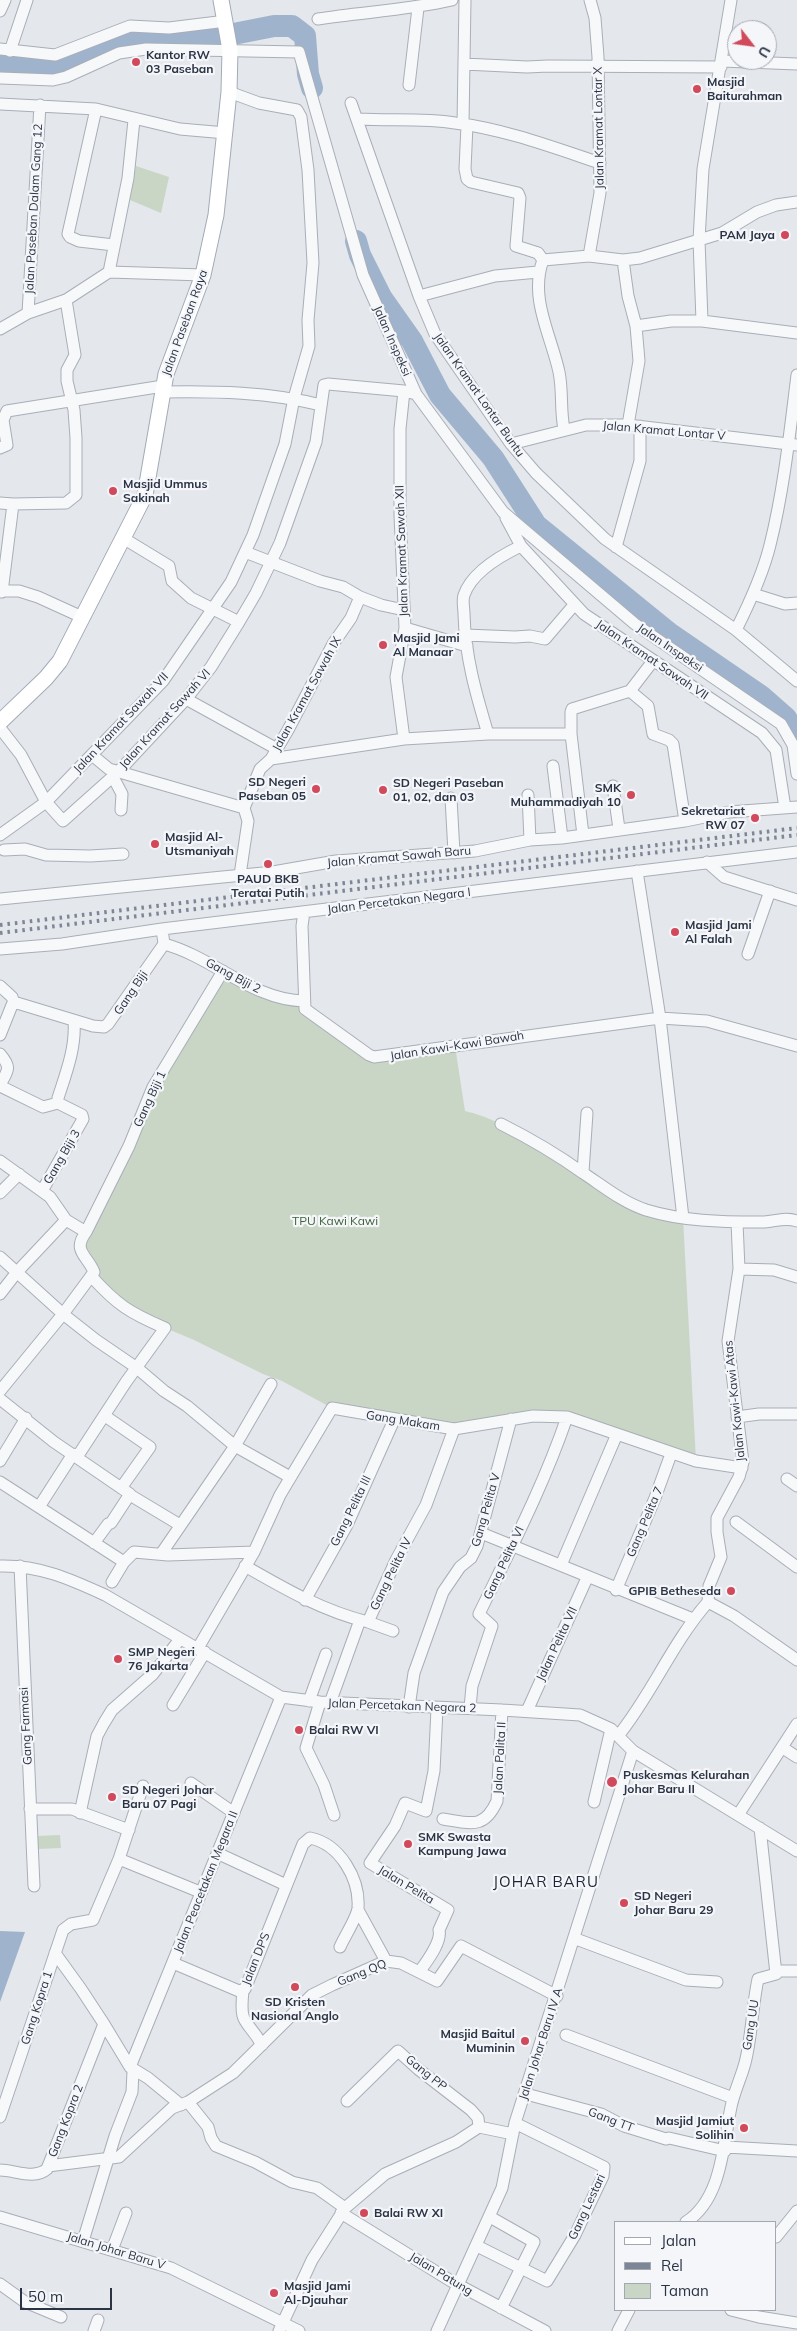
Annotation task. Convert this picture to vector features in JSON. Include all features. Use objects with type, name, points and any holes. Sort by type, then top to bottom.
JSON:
[{"type":"main road","name":"Jalan Paseban Raya","points":[[0,722],[46,678],[60,661],[124,538],[146,490],[162,389],[203,276],[216,215],[229,92],[230,48],[221,0]]},
{"type":"street","points":[[0,11],[5,0]]},
{"type":"street","points":[[27,0],[5,50],[55,55],[130,26],[169,28],[227,25]]},
{"type":"street","points":[[318,19],[363,12],[418,8],[452,0]]},
{"type":"street","points":[[465,0],[464,168],[467,179],[472,182],[518,193],[520,198],[516,246],[538,253],[543,260]]},
{"type":"street","name":"Jalan Kramat Lontar X","points":[[589,256],[600,193],[598,66],[595,18],[590,0]]},
{"type":"street","points":[[702,321],[699,240],[703,169],[731,0]]},
{"type":"street","points":[[410,85],[418,8]]},
{"type":"street","name":"Jalan Inspeksi","points":[[0,78],[53,80],[66,77],[120,53],[146,49],[230,48],[299,52],[363,275],[416,394],[503,512],[635,624],[781,724],[793,745],[797,774]]},
{"type":"street","points":[[464,64],[527,68],[797,64]]},
{"type":"street","name":"Jalan Kramat Sawah VII","points":[[1,835],[46,802],[163,681],[231,582],[253,535],[285,444],[294,398],[309,346],[308,320],[313,264],[308,170],[302,117],[297,110],[259,103],[229,92]]},
{"type":"street","name":"Jalan Kramat Lontar Buntu","points":[[352,103],[419,296],[435,334],[511,444],[550,486],[605,539],[736,630],[797,681]]},
{"type":"street","points":[[0,104],[96,110],[180,129],[226,133]]},
{"type":"street","name":"Jalan Paseban Dalam Gang 12","points":[[28,313],[40,105]]},
{"type":"street","points":[[96,110],[68,234],[79,241],[114,244]]},
{"type":"street","points":[[358,119],[427,120],[465,124],[521,137],[600,163]]},
{"type":"street","points":[[109,272],[128,178],[134,120]]},
{"type":"street","points":[[543,260],[589,256],[623,260],[640,258],[722,233],[757,212],[776,205],[797,202]]},
{"type":"street","points":[[543,260],[538,272],[539,294],[543,318],[559,374],[561,415],[564,429]]},
{"type":"street","points":[[623,260],[628,296],[636,326],[639,361],[628,425]]},
{"type":"street","points":[[0,329],[7,328],[28,313],[66,300],[109,272],[203,276]]},
{"type":"street","points":[[419,296],[495,276],[538,272]]},
{"type":"street","points":[[0,503],[66,503],[75,497],[78,456],[67,370],[75,355],[66,300]]},
{"type":"street","points":[[636,326],[702,321],[797,333]]},
{"type":"street","points":[[736,630],[753,594],[770,545],[793,444],[797,375]]},
{"type":"street","name":"Jalan Kramat Sawah VI","points":[[0,728],[21,755],[46,802],[63,820],[116,774],[186,700],[211,667],[239,622],[280,543],[316,442],[324,386],[328,384],[404,391]]},
{"type":"street","points":[[0,448],[7,445],[3,420],[5,412],[72,400],[162,389],[294,398],[320,405]]},
{"type":"street","points":[[404,391],[416,394]]},
{"type":"street","name":"Jalan Kramat Sawah XII","points":[[404,391],[400,430],[400,515],[405,628],[396,677],[404,739]]},
{"type":"street","name":"Jalan Kramat Lontar V","points":[[511,444],[586,424],[640,426],[793,444]]},
{"type":"street","points":[[616,547],[640,461],[640,426]]},
{"type":"street","points":[[13,504],[1,591],[19,591],[38,597],[82,618]]},
{"type":"street","name":"Jalan Kramat Sawah VII","points":[[503,512],[521,546],[584,614],[762,733],[773,744],[776,750],[785,808]]},
{"type":"street","points":[[124,538],[169,566],[172,581],[191,598],[239,622]]},
{"type":"street","points":[[488,734],[471,679],[463,598],[466,591],[496,558],[521,546]]},
{"type":"street","points":[[245,552],[270,563],[343,587],[360,597],[404,610]]},
{"type":"street","points":[[753,594],[785,604],[797,603]]},
{"type":"street","name":"Jalan Kramat Sawah IX","points":[[240,875],[248,821],[244,808],[260,769],[274,754],[333,644],[351,618],[360,597]]},
{"type":"street","points":[[405,628],[466,640],[530,636],[545,639],[574,604]]},
{"type":"street","points":[[583,835],[571,734],[572,709],[630,691],[653,661]]},
{"type":"street","points":[[630,691],[648,706],[653,734],[669,740],[673,744],[685,821]]},
{"type":"street","points":[[186,700],[274,754],[404,739],[488,734],[571,734]]},
{"type":"street","points":[[92,755],[116,774],[244,808]]},
{"type":"street","points":[[553,766],[562,838]]},
{"type":"street","points":[[116,774],[122,794],[121,810]]},
{"type":"street","points":[[613,786],[619,829]]},
{"type":"street","points":[[528,795],[530,840]]},
{"type":"street","points":[[451,798],[454,853]]},
{"type":"street","name":"Jalan Kramat Sawah Baru","points":[[0,899],[240,875],[336,861],[454,853],[530,840],[562,838],[685,821],[728,812],[797,807]]},
{"type":"street","points":[[1,835],[2,850],[25,849],[46,854],[90,856],[123,854]]},
{"type":"street","name":"Jalan Percetakan Negara I","points":[[0,949],[62,944],[162,929],[797,852]]},
{"type":"street","points":[[707,862],[724,877],[797,900]]},
{"type":"street","points":[[637,871],[660,1018],[683,1218]]},
{"type":"street","points":[[748,954],[770,891]]},
{"type":"street","points":[[304,912],[302,926],[304,1001]]},
{"type":"street","points":[[162,929],[164,944]]},
{"type":"street","name":"Gang Biji 2","points":[[164,944],[183,949],[271,996],[288,1001],[304,1001]]},
{"type":"street","name":"Gang Biji","points":[[14,1003],[74,1021],[104,1026],[112,1021],[164,944]]},
{"type":"street","name":"Gang Biji 1","points":[[91,1276],[94,1272],[80,1250],[82,1238],[129,1146],[153,1087],[223,970]]},
{"type":"street","points":[[0,986],[12,997],[14,1003],[0,1035]]},
{"type":"street","name":"Jalan Kawi-Kawi Bawah","points":[[304,1001],[305,1009],[309,1014],[369,1055],[381,1058],[660,1018],[707,1021],[797,1046]]},
{"type":"street","points":[[0,1054],[8,1063],[9,1069],[0,1086],[43,1107],[58,1103],[75,1036],[74,1021]]},
{"type":"street","name":"Gang Biji 3","points":[[42,1191],[83,1120],[82,1115],[78,1111],[58,1103]]},
{"type":"street","points":[[583,1172],[587,1112]]},
{"type":"street","points":[[501,1124],[583,1172],[620,1198],[645,1209],[683,1218],[737,1222],[766,1222],[780,1219],[797,1221]]},
{"type":"street","points":[[0,1161],[53,1200],[66,1220],[86,1232]]},
{"type":"street","points":[[0,1193],[19,1174]]},
{"type":"street","points":[[0,1294],[17,1272],[66,1220]]},
{"type":"street","name":"Jalan Kawi-Kawi Atas","points":[[708,1602],[709,1586],[721,1557],[717,1518],[731,1493],[743,1462],[728,1341],[739,1269],[737,1222]]},
{"type":"street","points":[[0,1257],[63,1314],[96,1340],[137,1368],[235,1446],[290,1477]]},
{"type":"street","points":[[739,1269],[774,1270],[797,1277]]},
{"type":"street","points":[[0,1391],[63,1314],[91,1276],[109,1296],[132,1314],[165,1328],[39,1507]]},
{"type":"street","points":[[161,1554],[235,1446],[271,1384]]},
{"type":"street","points":[[0,1398],[125,1492],[180,1525]]},
{"type":"street","name":"Gang Makam","points":[[173,1705],[254,1552],[280,1494],[332,1408],[454,1429],[533,1416],[566,1417],[702,1463],[742,1468]]},
{"type":"street","points":[[737,1417],[759,1414],[797,1414]]},
{"type":"street","points":[[94,1543],[150,1447],[104,1416]]},
{"type":"street","name":"Gang Pelita VI","points":[[470,1707],[472,1686],[492,1626],[479,1614],[513,1546],[559,1440],[566,1417]]},
{"type":"street","points":[[0,1461],[26,1418]]},
{"type":"street","name":"Gang Pelita V","points":[[409,1707],[414,1673],[443,1592],[460,1567],[470,1558],[481,1533],[511,1419]]},
{"type":"street","name":"Gang Pelita III","points":[[305,1600],[347,1525],[394,1420]]},
{"type":"street","name":"Gang Pelita IV","points":[[245,1566],[305,1600],[352,1619],[364,1621],[426,1505],[454,1429]]},
{"type":"street","points":[[561,1565],[617,1434]]},
{"type":"street","name":"Gang Pelita 7","points":[[616,1590],[652,1506],[671,1454]]},
{"type":"street","points":[[1,1485],[39,1507],[124,1562]]},
{"type":"street","points":[[736,1522],[797,1567]]},
{"type":"street","points":[[481,1533],[693,1620]]},
{"type":"street","points":[[112,1582],[124,1562],[134,1552],[161,1554],[254,1552]]},
{"type":"street","name":"Jalan Percetakan Negara 2","points":[[0,1566],[20,1566],[70,1579],[104,1595],[281,1697],[320,1702],[437,1709],[470,1707],[502,1710],[527,1709],[580,1716],[614,1732],[634,1751],[797,1851]]},
{"type":"street","name":"Gang Farmasi","points":[[20,1566],[34,1886]]},
{"type":"street","name":"Jalan Pelita VII","points":[[527,1709],[587,1578]]},
{"type":"street","points":[[594,1802],[614,1732],[637,1712],[693,1620],[708,1602],[734,1616],[797,1660]]},
{"type":"street","points":[[320,1702],[364,1621],[393,1631]]},
{"type":"street","points":[[80,1812],[97,1736],[104,1723],[112,1710],[153,1674],[180,1639]]},
{"type":"street","points":[[326,1654],[320,1702],[306,1748],[324,1785],[334,1815]]},
{"type":"street","name":"Jalan Peacetakan Megara II","points":[[83,2241],[109,2160],[114,2136],[132,2092],[132,2069],[200,1892],[281,1697]]},
{"type":"street","name":"Jalan Pelita","points":[[420,1971],[435,1945],[448,1910],[370,1863],[395,1826],[405,1803],[426,1811],[434,1771],[437,1709]]},
{"type":"street","name":"Jalan Palita II","points":[[443,1819],[474,1824],[481,1822],[494,1809],[497,1801],[502,1710]]},
{"type":"street","points":[[738,1815],[797,1724]]},
{"type":"street","points":[[783,1748],[797,1757]]},
{"type":"street","name":"Jalan Johar Baru IV A","points":[[437,2331],[502,2188],[514,2129],[576,1939],[634,1751]]},
{"type":"street","points":[[191,1783],[234,1813]]},
{"type":"street","points":[[143,1786],[119,1860],[200,1892]]},
{"type":"street","points":[[30,1809],[65,1809],[80,1812],[129,1830]]},
{"type":"street","points":[[760,1828],[776,1971],[797,1971]]},
{"type":"street","name":"Jalan DPS","points":[[173,1963],[243,1991],[303,1844],[310,1838],[319,1840],[337,1853],[347,1865],[356,1890],[358,1910]]},
{"type":"street","points":[[217,1853],[286,1885]]},
{"type":"street","name":"Gang Kopra 1","points":[[0,2116],[63,1930],[67,1926],[93,1920],[119,1860]]},
{"type":"street","points":[[340,1947],[358,1910]]},
{"type":"street","points":[[358,1910],[386,1961]]},
{"type":"street","points":[[576,1939],[686,1980],[717,1982]]},
{"type":"street","name":"Gang QQ","points":[[109,2160],[119,2157],[152,2124],[172,2108],[184,2103],[233,2073],[312,1996],[386,1961],[401,1963],[437,1980],[461,1946],[556,1996]]},
{"type":"street","points":[[55,1954],[82,1989],[103,2026],[132,2069]]},
{"type":"street","name":"Gang UU","points":[[687,2221],[705,2203],[719,2171],[725,2149],[733,2098],[745,2062],[758,1980],[776,1974],[776,1971]]},
{"type":"street","points":[[243,1991],[241,2013],[247,2026],[262,2045]]},
{"type":"street","name":"Gang Kopra 2","points":[[0,2170],[28,2174],[42,2173],[48,2166],[103,2026]]},
{"type":"street","points":[[566,2035],[733,2098]]},
{"type":"street","name":"Gang PP","points":[[347,2101],[398,2050],[418,2069],[471,2110],[478,2118],[479,2127]]},
{"type":"street","name":"Jalan Patung","points":[[132,2069],[184,2103],[208,2126],[211,2138],[216,2146],[229,2153],[248,2158],[292,2182],[317,2188],[343,2210],[459,2285],[545,2331]]},
{"type":"street","name":"Gang TT","points":[[526,2094],[601,2114],[624,2126],[666,2139],[725,2149],[797,2151]]},
{"type":"street","points":[[280,2327],[312,2260],[343,2210],[384,2174],[443,2149],[479,2127],[514,2129]]},
{"type":"street","name":"Gang Lestari","points":[[477,2246],[547,2281],[575,2235],[605,2170],[604,2167],[514,2129]]},
{"type":"street","points":[[48,2166],[109,2160]]},
{"type":"street","points":[[777,2235],[797,2211]]},
{"type":"street","points":[[112,2250],[126,2213]]},
{"type":"street","points":[[490,2217],[534,2242],[501,2308]]},
{"type":"street","name":"Jalan Johar Baru V","points":[[0,2218],[171,2268],[280,2327],[299,2331]]},
{"type":"street","points":[[0,2284],[25,2302],[61,2317]]},
{"type":"street","points":[[618,2331],[628,2311]]},
{"type":"street","points":[[735,2311],[790,2325]]},
{"type":"street","points":[[94,2331],[98,2320]]},
{"type":"green space","points":[[136,166],[169,177],[161,213],[130,200]]},
{"type":"green space","name":"TPU Kawi Kawi","points":[[223,971],[271,997],[304,1001],[369,1055],[455,1046],[465,1111],[504,1125],[625,1201],[683,1218],[696,1461],[567,1417],[460,1429],[332,1408],[282,1381],[263,1374],[194,1340],[132,1314],[91,1276],[82,1238],[153,1087]]},
{"type":"green space","points":[[60,1835],[61,1848],[38,1849],[37,1836]]},
{"type":"water","points":[[735,672],[774,699],[797,720],[797,748],[792,732],[781,720],[729,683]]},
{"type":"water","points":[[0,1931],[25,1932],[0,2002]]},
{"type":"waterway","points":[[0,65],[53,71],[129,41],[198,41],[274,26],[292,26],[305,36],[308,74],[312,88]]},
{"type":"waterway","points":[[356,241],[360,255],[381,297],[412,341],[440,395],[493,458],[536,525],[669,633],[761,696],[786,718],[797,736]]},
{"type":"railway","points":[[0,925],[797,828]]},
{"type":"railway","points":[[0,933],[797,835]]},
{"type":"place","name":"Kantor RW 03 Paseban","points":[[136,62]]},
{"type":"place","name":"Masjid Baiturahman","points":[[697,89]]},
{"type":"place","name":"PAM Jaya","points":[[785,235]]},
{"type":"place","name":"Masjid Ummus Sakinah","points":[[113,491]]},
{"type":"place","name":"Masjid Jami Al Manaar","points":[[383,645]]},
{"type":"place","name":"SD Negeri Paseban 05","points":[[316,789]]},
{"type":"place","name":"SD Negeri Paseban 01, 02, dan 03","points":[[383,790]]},
{"type":"place","name":"SMK Muhammadiyah 10","points":[[631,795]]},
{"type":"place","name":"Sekretariat RW 07","points":[[755,818]]},
{"type":"place","name":"Masjid Al- Utsmaniyah","points":[[155,844]]},
{"type":"place","name":"PAUD BKB Teratai Putih","points":[[268,864]]},
{"type":"place","name":"Masjid Jami Al Falah","points":[[675,932]]},
{"type":"place","name":"GPIB Betheseda","points":[[731,1591]]},
{"type":"place","name":"SMP Negeri 76 Jakarta","points":[[118,1659]]},
{"type":"place","name":"Balai RW VI","points":[[299,1730]]},
{"type":"place","name":"Puskesmas Kelurahan Johar Baru II","points":[[612,1782]]},
{"type":"place","name":"SD Negeri Johar Baru 07 Pagi","points":[[112,1797]]},
{"type":"place","name":"SMK Swasta Kampung Jawa","points":[[408,1844]]},
{"type":"place","name":"SD Negeri Johar Baru 29","points":[[624,1903]]},
{"type":"place","name":"SD Kristen Nasional Anglo","points":[[295,1987]]},
{"type":"place","name":"Masjid Baitul Muminin","points":[[525,2041]]},
{"type":"place","name":"Masjid Jamiut Solihin","points":[[744,2128]]},
{"type":"place","name":"Balai RW XI","points":[[364,2213]]},
{"type":"place","name":"Masjid Jami Al-Djauhar","points":[[274,2293]]},
{"type":"district","name":"JOHAR BARU","points":[[546,1882]]}]
